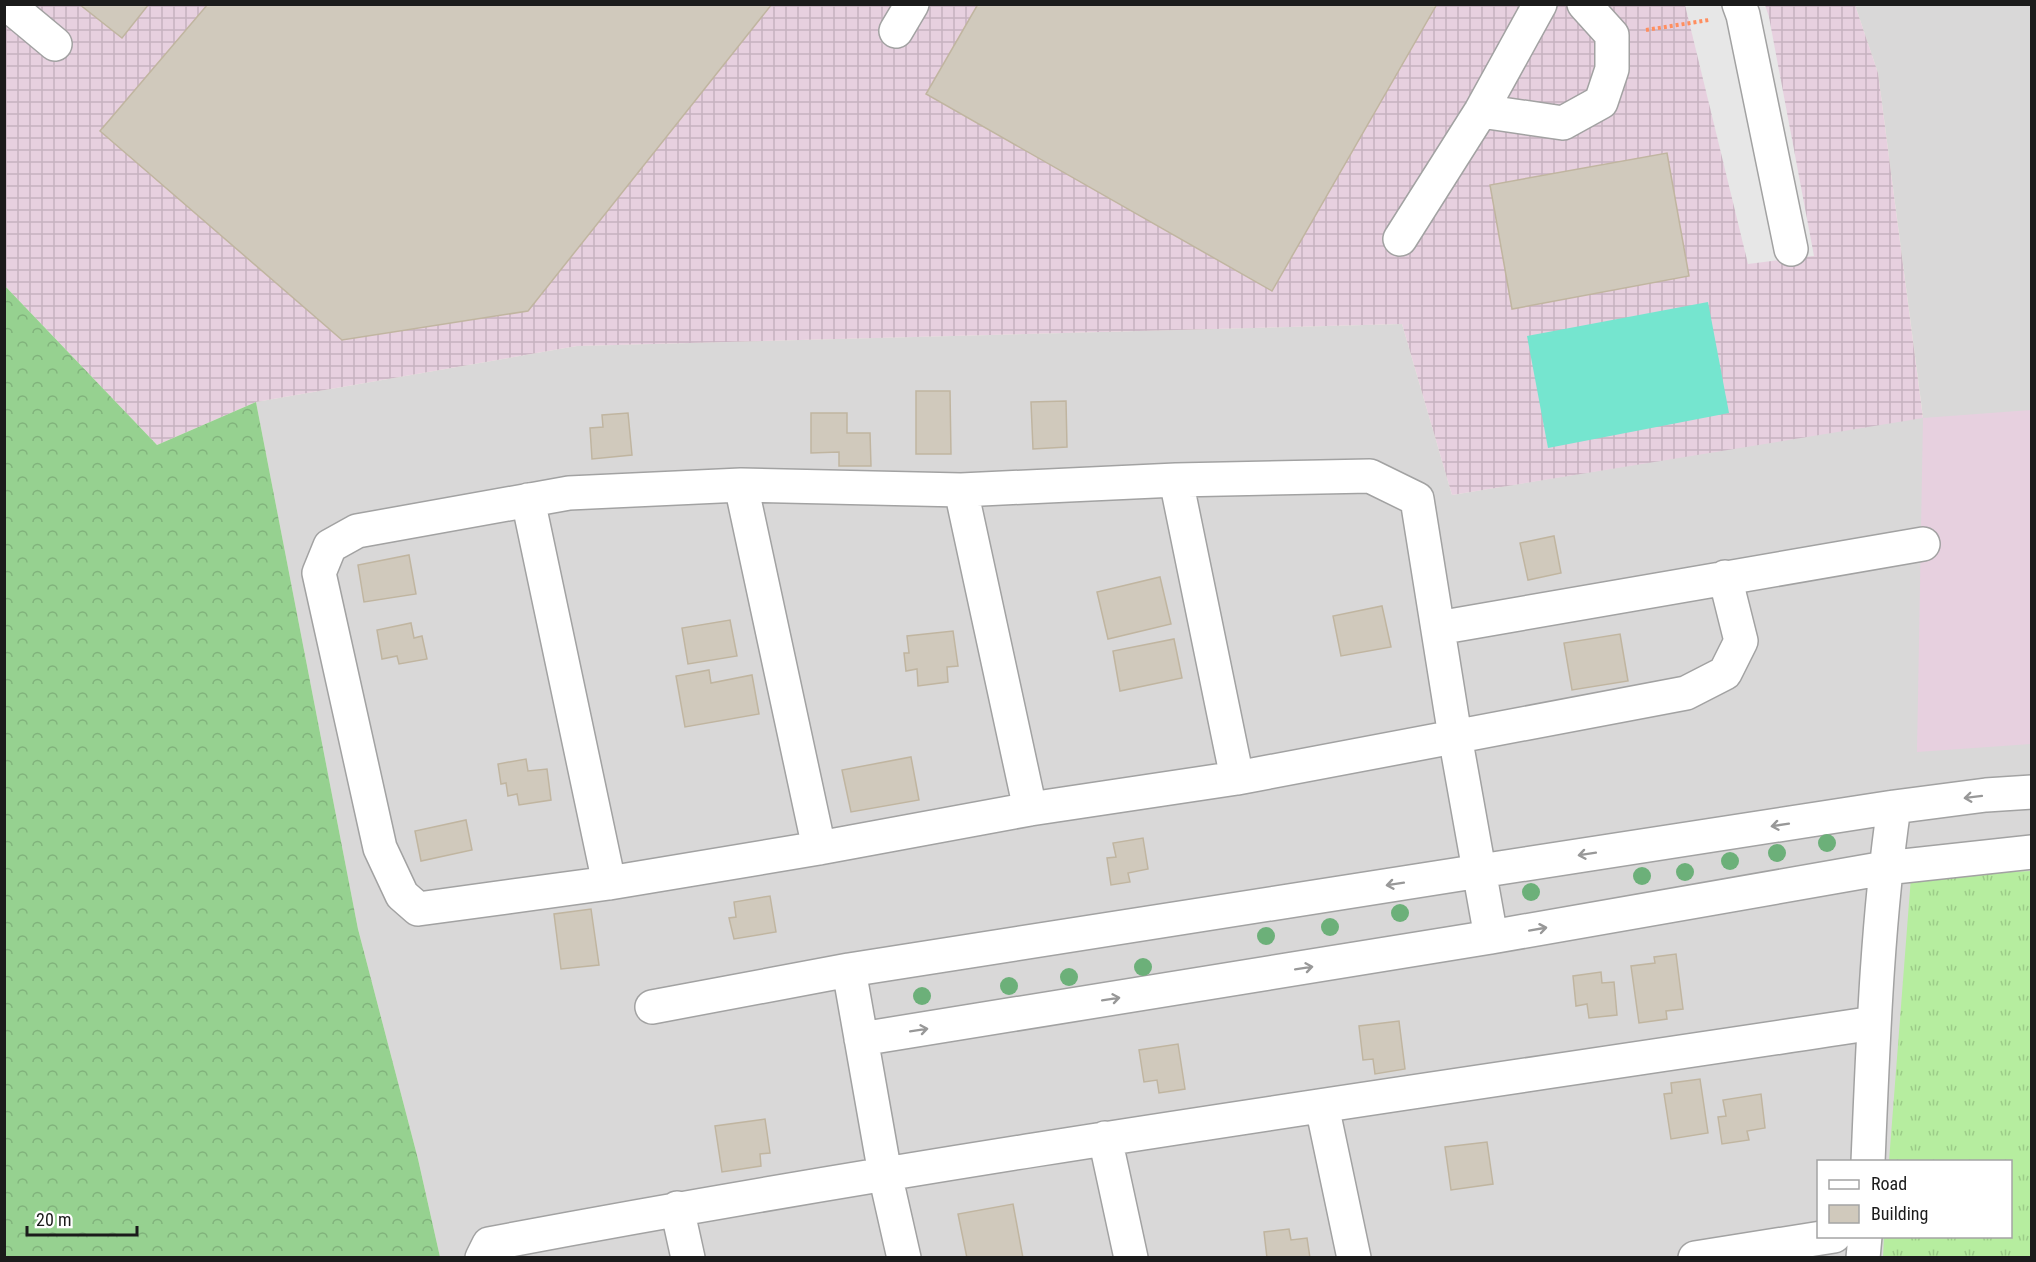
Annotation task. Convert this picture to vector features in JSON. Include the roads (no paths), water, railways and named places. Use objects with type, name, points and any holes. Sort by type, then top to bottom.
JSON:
[{"type":"street","points":[[7,4],[55,44]]},
{"type":"street","points":[[1400,239],[1481,111],[1539,4]]},
{"type":"street","points":[[1481,111],[1563,123],[1601,102],[1612,69],[1612,34],[1584,4]]},
{"type":"street","points":[[1741,10],[1791,249]]},
{"type":"street","points":[[1491,937],[1455,736],[1417,499],[1370,476],[1176,480],[961,489],[741,484],[569,493],[357,531],[330,546],[319,573],[380,848],[402,895],[418,909],[609,883],[819,848],[1030,809],[1237,778],[1455,736],[1686,693],[1725,673],[1741,640],[1725,577]]},
{"type":"street","points":[[1176,480],[1237,778]]},
{"type":"street","points":[[741,484],[819,848]]},
{"type":"street","points":[[961,489],[1030,809]]},
{"type":"street","points":[[528,500],[609,883]]},
{"type":"street","points":[[1438,628],[1923,544]]},
{"type":"street","points":[[652,1007],[849,970],[1480,871],[1894,807],[1986,795],[2031,792]]},
{"type":"street","points":[[1868,1160],[1874,1023],[1885,868],[1894,807]]},
{"type":"street","points":[[861,1039],[1491,937],[1885,868],[2031,852]]},
{"type":"street","points":[[849,970],[885,1174],[904,1257]]},
{"type":"street","points":[[482,1257],[489,1244],[677,1208],[1105,1138],[1874,1023]]},
{"type":"street","points":[[1322,1106],[1354,1257]]},
{"type":"street","points":[[1105,1138],[1131,1257]]},
{"type":"street","points":[[677,1208],[688,1257]]},
{"type":"street","points":[[1695,1257],[1821,1238]]},
{"type":"street","points":[[1863,1257],[1865,1238]]}]
